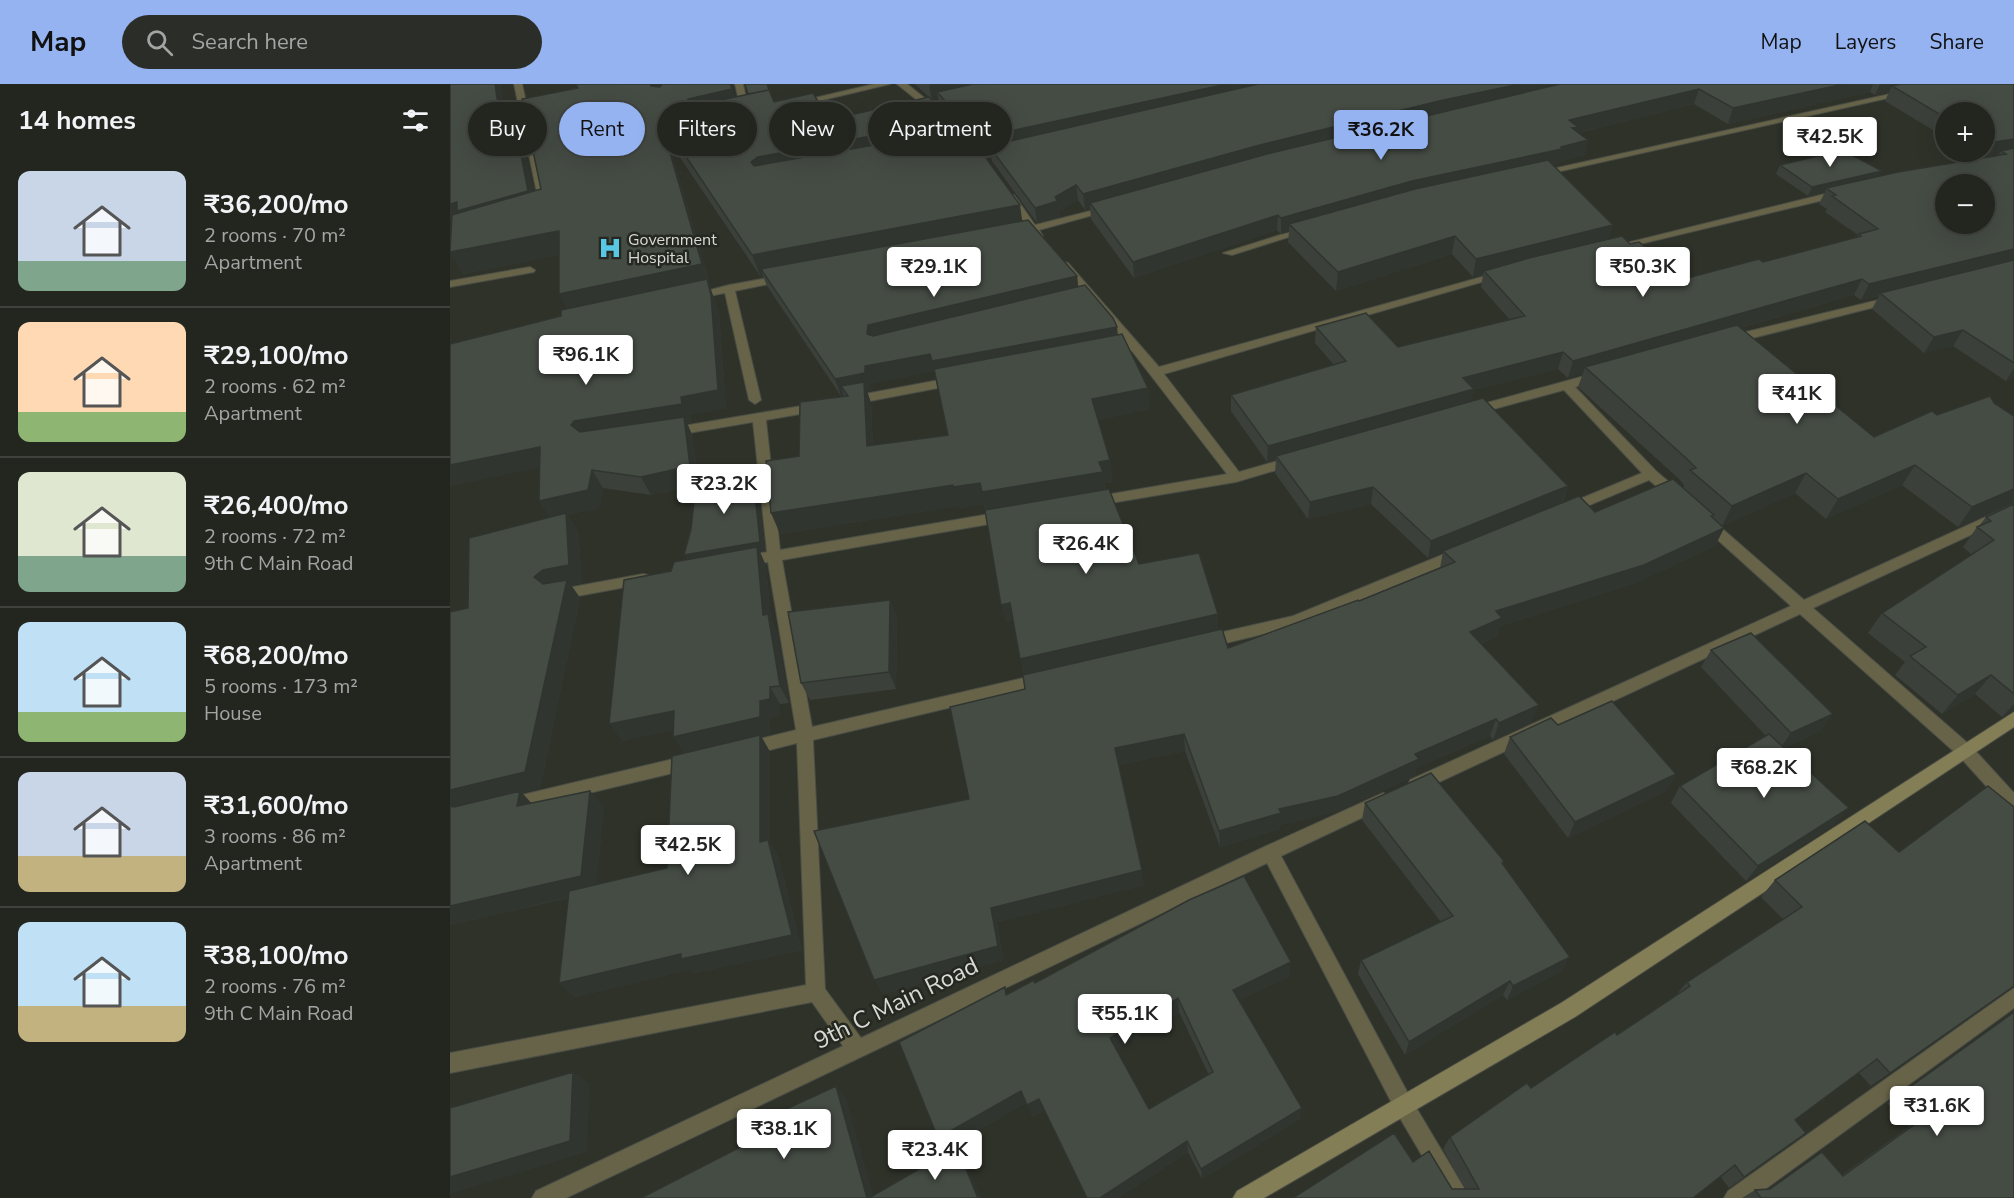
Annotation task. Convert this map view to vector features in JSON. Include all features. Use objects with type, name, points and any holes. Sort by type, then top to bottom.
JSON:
[{"type":"street","points":[[518,84],[545,210]]},
{"type":"street","points":[[740,84],[742,115],[759,111]]},
{"type":"street","points":[[801,102],[886,84]]},
{"type":"street","points":[[901,84],[926,102]]},
{"type":"street","points":[[1525,177],[1947,84]]},
{"type":"street","points":[[1001,185],[1085,297],[1135,347],[1156,372],[1236,477]]},
{"type":"street","points":[[1596,252],[1851,191]]},
{"type":"street","points":[[1010,235],[1125,204]]},
{"type":"street","points":[[1228,253],[1318,227]]},
{"type":"street","points":[[450,284],[530,270]]},
{"type":"street","points":[[1156,372],[1515,271]]},
{"type":"street","points":[[684,298],[800,275]]},
{"type":"street","points":[[729,288],[755,400]]},
{"type":"street","points":[[1718,342],[1903,297]]},
{"type":"street","points":[[1100,354],[1135,347]]},
{"type":"street","points":[[1464,414],[1610,373]]},
{"type":"street","points":[[658,434],[759,418],[970,378]]},
{"type":"street","points":[[1566,385],[1651,474],[1965,751],[2014,805]]},
{"type":"street","points":[[759,418],[774,556],[805,735],[816,992],[858,1050]]},
{"type":"street","points":[[1074,505],[1236,477],[1304,458]]},
{"type":"street","points":[[1554,514],[1651,474]]},
{"type":"street","name":"9th C Main Road","points":[[543,1198],[1270,852],[2014,509]]},
{"type":"street","points":[[728,564],[1016,514]]},
{"type":"street","points":[[1193,645],[1296,621],[1479,545]]},
{"type":"street","points":[[556,595],[659,576]]},
{"type":"street","points":[[724,754],[1056,677]]},
{"type":"street","points":[[1244,1198],[1568,1010],[2014,719]]},
{"type":"street","points":[[494,808],[701,760]]},
{"type":"street","points":[[1270,852],[1404,1106],[1459,1198]]},
{"type":"street","points":[[450,1063],[816,992]]},
{"type":"street","points":[[1735,1198],[2014,997]]},
{"type":"building","points":[[450,84],[495,84],[498,102],[468,102],[468,156],[521,156],[528,191],[457,211],[457,202],[450,204]]},
{"type":"building","points":[[576,84],[650,84],[660,87],[662,84],[730,84],[732,89],[688,99],[688,102],[657,102],[657,156],[671,156],[702,264],[559,294],[559,231],[450,252],[452,215],[541,189],[534,156],[547,156],[547,102],[523,102],[522,99],[578,88]]},
{"type":"building","points":[[745,84],[767,84],[769,90],[748,94]]},
{"type":"building","points":[[973,84],[1227,84],[1012,131],[1012,102],[946,102],[937,92]]},
{"type":"building","points":[[1258,84],[1520,84],[1439,101],[1260,145],[1083,194],[1076,185],[1055,197],[1058,201],[1035,208],[996,156],[1012,156],[1012,141]]},
{"type":"building","points":[[1560,84],[1844,84],[1733,108],[1699,89],[1569,120],[1578,127],[1572,128],[1588,140],[1561,147],[1562,149],[1412,181],[1281,218],[1278,215],[1133,262],[1090,203],[1267,154]]},
{"type":"building","points":[[1901,84],[2014,84],[2014,139],[1995,142],[1995,102],[1935,102],[1935,111],[1892,86]]},
{"type":"building","points":[[769,90],[774,102],[769,102],[769,155],[758,157],[751,162],[754,166],[811,156],[856,156],[856,148],[868,146],[868,156],[985,156],[1020,205],[752,255],[686,156],[757,156],[757,102],[711,102]]},
{"type":"building","points":[[813,93],[818,102],[774,102]]},
{"type":"building","points":[[929,97],[934,102],[907,102]]},
{"type":"building","points":[[868,111],[868,137],[856,139],[856,114]]},
{"type":"building","points":[[2014,148],[2014,249],[1869,284],[1862,279],[1573,361],[1563,352],[1463,378],[1474,389],[1268,446],[1231,395],[1346,361],[1316,327],[1366,313],[1398,347],[1525,316],[1484,271],[1622,236],[1630,244],[1639,242],[1684,279],[1759,259],[1763,262],[1861,236],[1859,234],[1878,229],[1832,196],[1836,195],[1826,188],[1958,162],[1995,162],[1995,156],[2006,154],[2001,151]]},
{"type":"building","points":[[1843,150],[1882,171],[1812,187],[1780,165]]},
{"type":"building","points":[[1548,160],[1613,225],[1476,259],[1455,236],[1338,272],[1289,224],[1415,189]]},
{"type":"building","points":[[1028,220],[1077,276],[868,325],[867,334],[873,336],[1085,285],[1113,318],[1117,327],[932,361],[930,354],[865,366],[865,373],[835,379],[761,269]]},
{"type":"building","points":[[2014,260],[2014,363],[1963,330],[1934,337],[1880,293]]},
{"type":"building","points":[[707,279],[711,295],[718,390],[681,397],[682,404],[574,421],[571,425],[580,432],[684,417],[690,466],[641,477],[592,470],[588,490],[539,501],[540,447],[450,465],[450,344],[561,316],[561,310]]},
{"type":"building","points":[[1737,325],[1874,437],[1932,411],[1937,415],[1990,396],[1994,403],[2014,416],[2014,489],[1972,507],[1915,465],[1838,499],[1806,473],[1732,506],[1690,470],[1696,468],[1687,459],[1585,367]]},
{"type":"building","points":[[1122,334],[1148,388],[1092,399],[1110,460],[1099,462],[1103,472],[982,492],[980,483],[953,487],[953,485],[771,513],[766,461],[799,456],[800,402],[848,396],[841,386],[864,382],[867,446],[948,435],[934,369]]},
{"type":"building","points":[[1483,398],[1568,486],[1431,541],[1373,487],[1310,502],[1276,456]]},
{"type":"building","points":[[753,475],[760,542],[684,555],[691,529],[696,483]]},
{"type":"building","points":[[1673,479],[1714,515],[1711,516],[1724,528],[1644,565],[1496,611],[1502,618],[1470,632],[1539,705],[1499,723],[1496,719],[1415,754],[1419,759],[1338,796],[1279,809],[1281,813],[1219,831],[1184,734],[1115,748],[1142,870],[991,908],[998,946],[874,980],[814,831],[969,799],[950,707],[1025,689],[1023,675],[1222,629],[1228,648],[1359,601],[1455,562],[1443,551],[1579,496],[1595,512]]},
{"type":"building","points":[[1109,489],[1139,564],[1199,553],[1218,614],[1020,659],[1010,603],[1001,605],[985,510]]},
{"type":"building","points":[[2014,504],[2014,694],[1991,675],[1958,695],[1910,656],[1926,647],[1882,613],[1994,540],[1977,527],[1991,521],[1986,517]]},
{"type":"building","points":[[566,513],[569,565],[543,570],[534,577],[543,584],[567,580],[525,772],[450,790],[450,612],[468,608],[469,538]]},
{"type":"building","points":[[757,547],[763,615],[768,614],[780,686],[770,687],[770,699],[760,701],[760,717],[673,737],[674,711],[609,724],[624,580],[671,571],[674,562]]},
{"type":"building","points":[[890,600],[889,672],[801,683],[788,612]]},
{"type":"building","points":[[1751,633],[1833,714],[1791,733],[1711,650]]},
{"type":"building","points":[[1612,701],[1676,774],[1575,822],[1510,737],[1551,718],[1558,725]]},
{"type":"building","points":[[1769,734],[1849,808],[1758,866],[1680,786]]},
{"type":"building","points":[[760,735],[760,842],[768,840],[792,935],[681,959],[681,954],[559,983],[569,891],[667,868],[672,756]]},
{"type":"building","points":[[1431,773],[1504,861],[1502,863],[1570,957],[1513,986],[1510,981],[1409,1042],[1361,960],[1453,916],[1365,803]]},
{"type":"building","points":[[1988,786],[2014,807],[2014,986],[1890,1073],[1877,1059],[1795,1120],[1806,1133],[1744,1177],[1735,1165],[1693,1198],[1293,1198],[1394,1133],[1413,1162],[1429,1151],[1452,1189],[1479,1189],[1450,1137],[1527,1083],[1531,1088],[1615,1032],[1617,1035],[1690,986],[1687,982],[1802,907],[1775,880],[1865,821],[1899,852]]},
{"type":"building","points":[[520,791],[517,806],[590,791],[581,876],[450,906],[450,806],[454,807]]},
{"type":"building","points":[[1244,876],[1291,962],[1233,990],[1302,1108],[1201,1169],[1187,1141],[1100,1198],[1087,1198],[1039,1099],[1027,1105],[1021,1091],[938,1138],[899,1042],[1005,987],[1006,995],[1034,980],[1035,983],[1189,900]],"holes":[[[1178,998],[1213,1072],[1149,1109],[1110,1038]]]},
{"type":"building","points":[[2014,1012],[2014,1198],[1761,1198],[1755,1190],[1770,1189],[1822,1152],[1843,1176],[1929,1114],[1906,1090]]},
{"type":"building","points":[[573,1072],[570,1141],[450,1177],[450,1108]]},
{"type":"building","points":[[836,1086],[867,1198],[641,1198],[764,1135],[761,1121]]},
{"type":"building","points":[[957,1147],[978,1198],[869,1198]]},
{"type":"place","name":"Government Hospital","points":[[610,248]]}]
